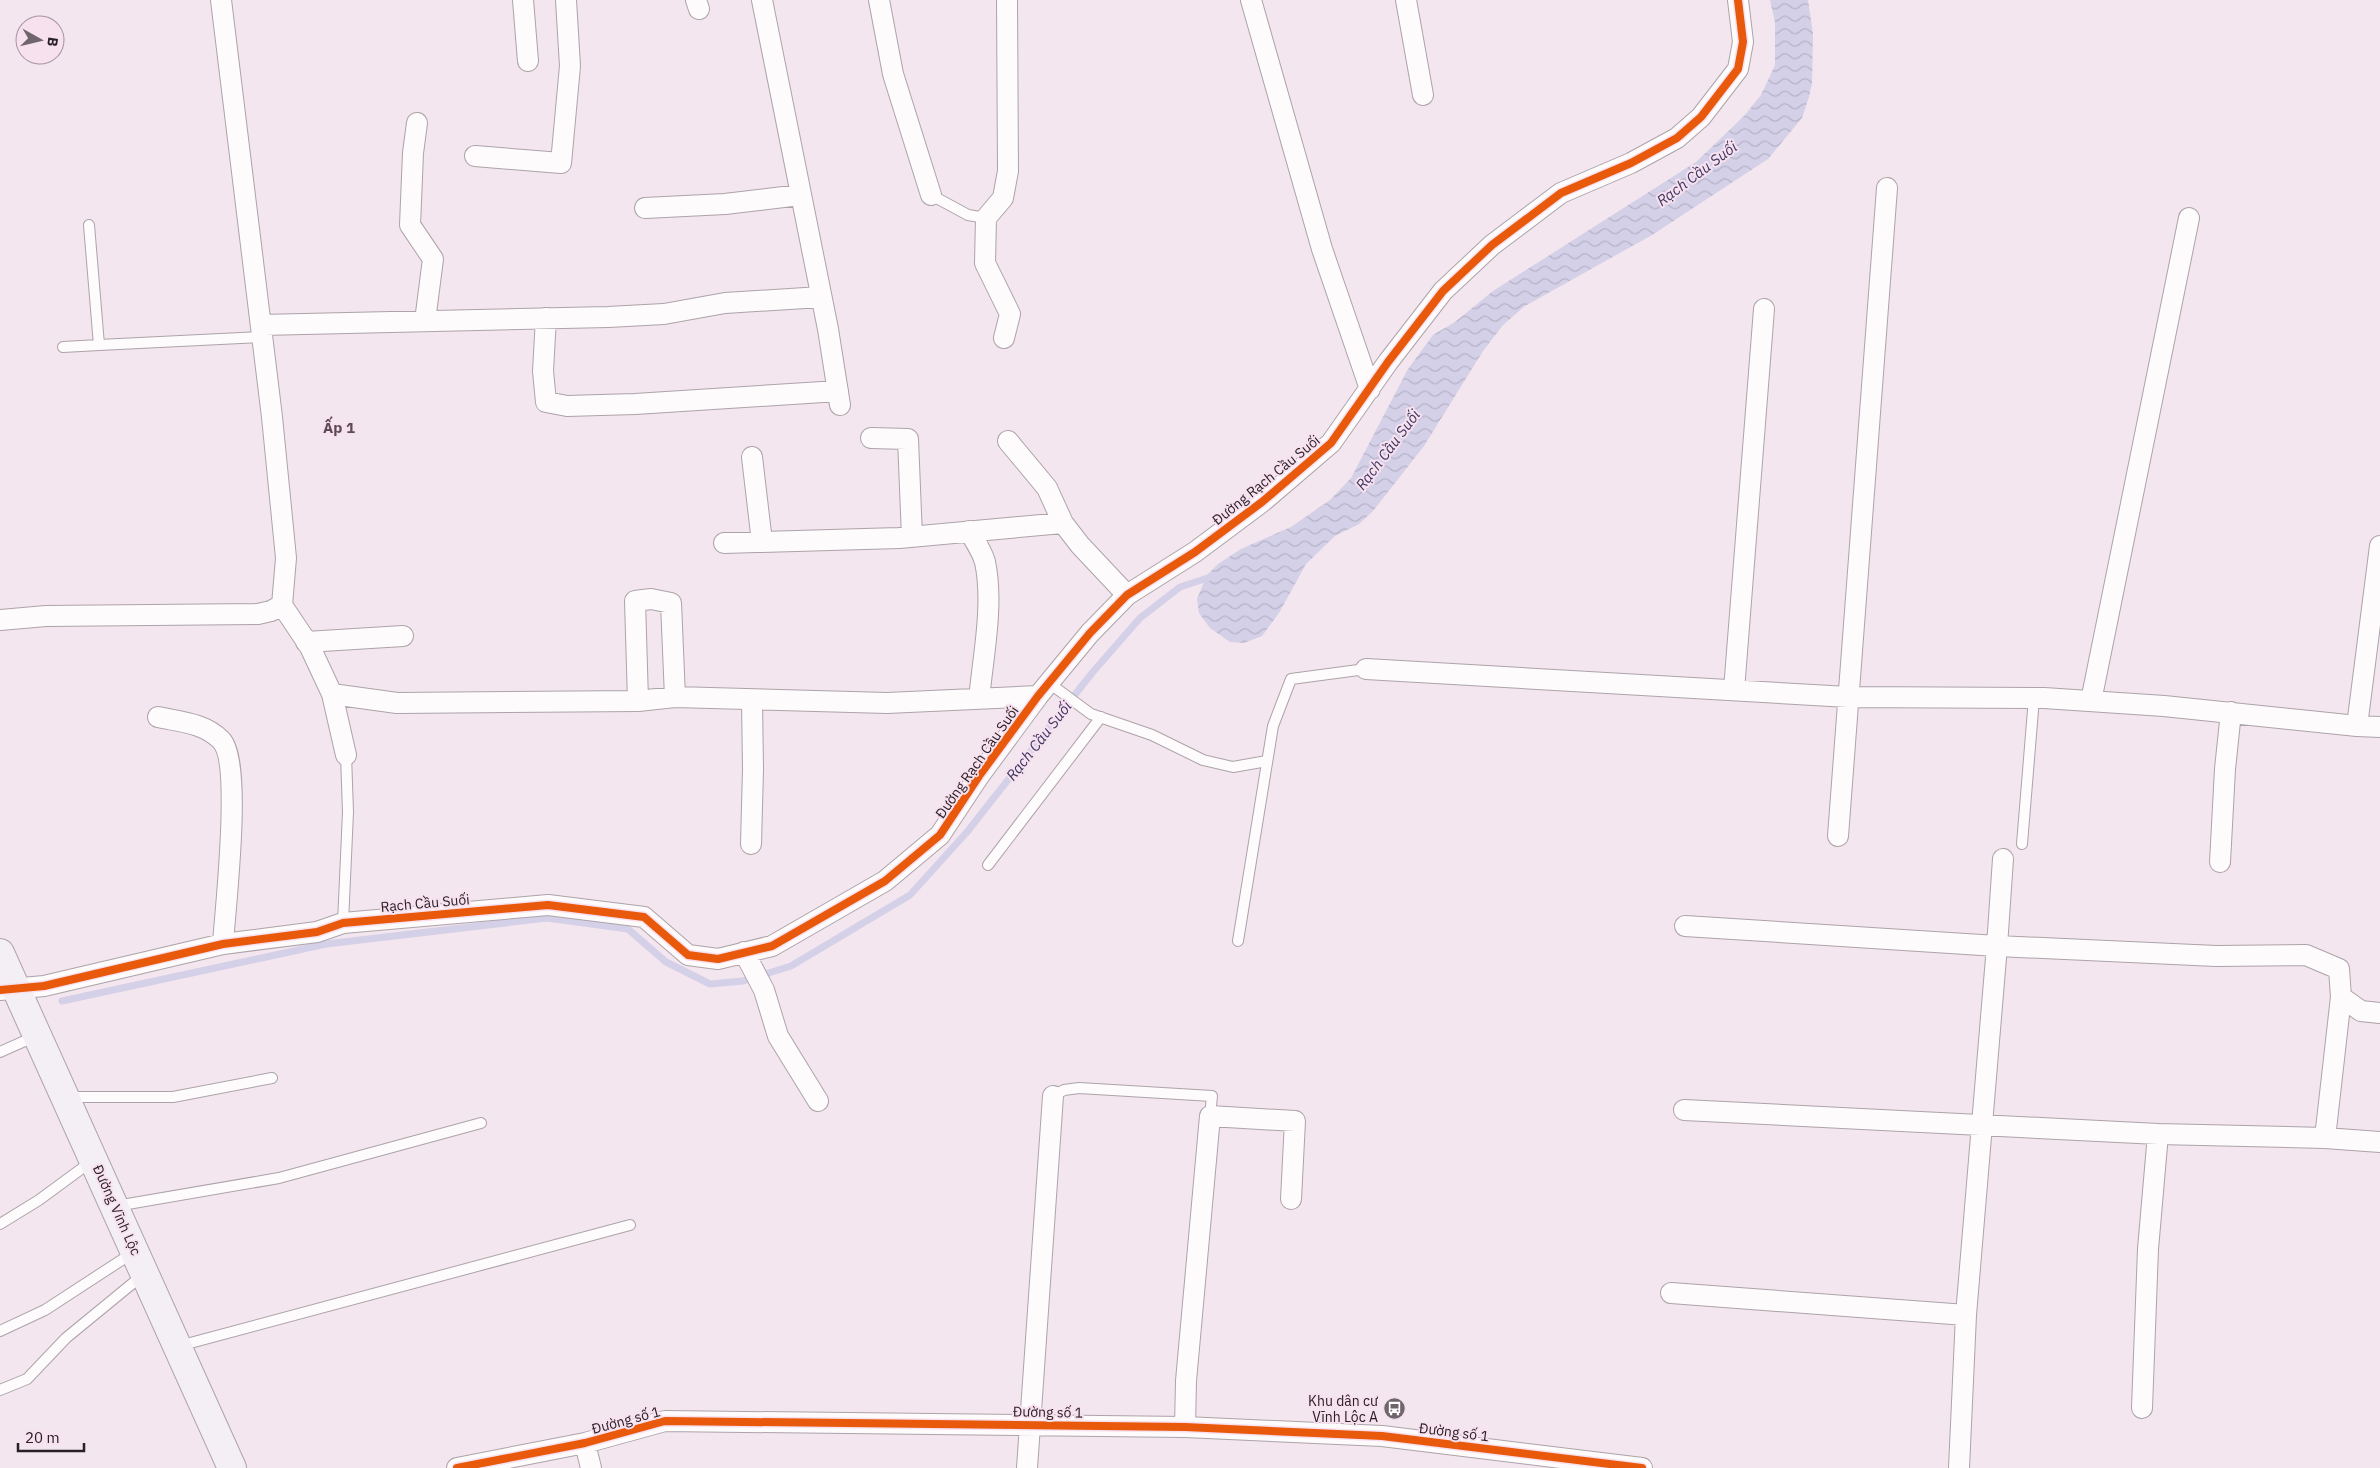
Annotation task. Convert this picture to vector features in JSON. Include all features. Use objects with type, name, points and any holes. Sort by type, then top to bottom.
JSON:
[{"type":"main road","name":"Đường Vĩnh Lộc","points":[[0,953],[8,989],[37,1036],[179,1346],[232,1468]]},
{"type":"street","points":[[221,0],[262,331],[286,558],[282,605],[306,642],[332,694],[346,755]]},
{"type":"street","points":[[523,0],[528,62]]},
{"type":"street","points":[[475,156],[561,163],[570,66],[566,0]]},
{"type":"street","points":[[546,318],[543,371],[546,402],[567,406],[635,404],[706,398],[839,398],[821,297],[762,0]]},
{"type":"street","points":[[879,0],[893,74],[931,195]]},
{"type":"street","points":[[1004,338],[1010,314],[985,263],[986,218],[1003,198],[1008,171],[1007,0]]},
{"type":"street","points":[[1251,0],[1322,249],[1370,388]]},
{"type":"street","points":[[1406,0],[1424,94]]},
{"type":"street","name":"Đường Rạch Cầu Suối","points":[[833,909],[885,881],[940,835],[979,776],[1050,690],[1090,633],[1127,595],[1195,552],[1262,502],[1331,443],[1443,291],[1492,245],[1561,194],[1631,163],[1677,138],[1701,118],[1738,69],[1743,42],[1738,0]]},
{"type":"street","points":[[417,123],[413,152],[410,225],[433,259],[425,321]]},
{"type":"street","points":[[1838,836],[1887,188]]},
{"type":"street","points":[[645,208],[725,204],[800,195]]},
{"type":"street","points":[[2091,700],[2189,218]]},
{"type":"street","points":[[262,331],[425,321],[664,314],[725,303],[821,297]]},
{"type":"street","points":[[1734,690],[1764,309]]},
{"type":"street","points":[[871,438],[908,439],[912,537]]},
{"type":"street","points":[[1008,441],[1047,488],[1063,523],[1080,545],[1127,595]]},
{"type":"street","points":[[752,458],[762,542]]},
{"type":"street","points":[[724,543],[912,537],[1063,523]]},
{"type":"street","points":[[969,531],[979,546],[985,562],[987,582],[987,624],[979,699]]},
{"type":"street","points":[[2357,726],[2380,546]]},
{"type":"street","points":[[638,701],[635,601],[651,599],[671,603],[675,697]]},
{"type":"street","points":[[0,620],[46,616],[258,614],[282,605]]},
{"type":"street","points":[[306,642],[403,636]]},
{"type":"street","points":[[1366,669],[1848,697],[2091,700],[2231,712],[2357,726],[2380,726]]},
{"type":"street","points":[[332,694],[397,703],[638,701],[675,697],[887,703],[979,699],[1050,690]]},
{"type":"street","points":[[751,844],[754,769],[752,700]]},
{"type":"street","points":[[2220,862],[2225,769],[2231,712]]},
{"type":"street","points":[[158,717],[205,727],[223,742],[230,767],[233,812],[223,944]]},
{"type":"street","points":[[1960,1468],[1966,1315],[2003,859]]},
{"type":"street","name":"Rạch Cầu Suối","points":[[8,989],[44,986],[223,944],[317,932],[343,924],[548,905],[644,917],[688,955],[748,960],[833,909]]},
{"type":"street","points":[[1685,926],[1997,946],[2216,956],[2306,955],[2339,969],[2341,997],[2325,1138]]},
{"type":"street","points":[[748,960],[764,990],[778,1036],[818,1100]]},
{"type":"street","points":[[2341,997],[2361,1011],[2380,1013]]},
{"type":"street","points":[[1027,1468],[1054,1096]]},
{"type":"street","points":[[1684,1110],[2158,1134],[2325,1138],[2380,1142]]},
{"type":"street","points":[[1185,1427],[1186,1381],[1210,1116],[1296,1121],[1291,1199]]},
{"type":"street","points":[[2142,1408],[2148,1249],[2158,1134]]},
{"type":"street","points":[[1670,1293],[1966,1315]]},
{"type":"street","name":"Đường số 1","points":[[457,1468],[585,1444],[665,1421],[1185,1427],[1382,1436],[1642,1468]]},
{"type":"street","points":[[585,1444],[591,1468]]},
{"type":"lane","points":[[931,195],[968,215],[986,218]]},
{"type":"lane","points":[[88,225],[99,345]]},
{"type":"lane","points":[[63,347],[262,331]]},
{"type":"lane","points":[[1238,941],[1273,726],[1290,679],[1366,669]]},
{"type":"lane","points":[[1050,690],[1096,716],[1152,734],[1203,760],[1233,767],[1267,761]]},
{"type":"lane","points":[[2022,844],[2034,698]]},
{"type":"lane","points":[[988,865],[1096,716]]},
{"type":"lane","points":[[343,924],[348,812],[346,755]]},
{"type":"lane","points":[[0,1052],[37,1036]]},
{"type":"lane","points":[[65,1096],[173,1097],[272,1078]]},
{"type":"lane","points":[[1054,1096],[1064,1090],[1078,1088],[1212,1096],[1210,1116]]},
{"type":"lane","points":[[115,1206],[279,1178],[482,1123]]},
{"type":"lane","points":[[0,1224],[40,1200],[94,1159]]},
{"type":"lane","points":[[179,1346],[630,1225]]},
{"type":"lane","points":[[0,1331],[140,1263]]},
{"type":"lane","points":[[0,1390],[27,1378],[140,1263]]},
{"type":"water","points":[[1770,0],[1808,0],[1813,34],[1812,83],[1802,118],[1768,159],[1652,235],[1525,306],[1503,325],[1483,351],[1424,446],[1373,511],[1359,524],[1335,536],[1306,564],[1279,613],[1262,636],[1244,643],[1230,642],[1210,628],[1199,613],[1197,599],[1207,575],[1218,564],[1241,549],[1291,527],[1330,500],[1351,478],[1408,369],[1433,335],[1455,322],[1493,291],[1696,162],[1744,116],[1761,95],[1775,65],[1775,22]]},
{"type":"waterway","name":"Rạch Cầu Suối","points":[[62,1001],[326,944],[547,918],[628,929],[666,962],[710,984],[743,981],[791,966],[910,895],[967,832],[1092,673],[1140,618],[1180,587],[1214,576]]},
{"type":"cycle path","points":[[0,990],[44,986],[223,944],[317,932],[343,923],[548,905],[644,917],[688,955],[718,959],[772,946],[885,881],[940,835],[979,776],[1038,696],[1090,633],[1127,595],[1195,552],[1262,502],[1331,443],[1388,362],[1443,291],[1492,245],[1561,193],[1631,163],[1677,138],[1701,117],[1738,69],[1743,42],[1738,0]]},
{"type":"cycle path","points":[[457,1468],[585,1443],[665,1421],[1185,1427],[1382,1436],[1642,1468]]},
{"type":"place","name":"Khu dân cư Vĩnh Lộc A","points":[[1394,1409]]},
{"type":"district","name":"Ấp 1","points":[[339,428]]}]
